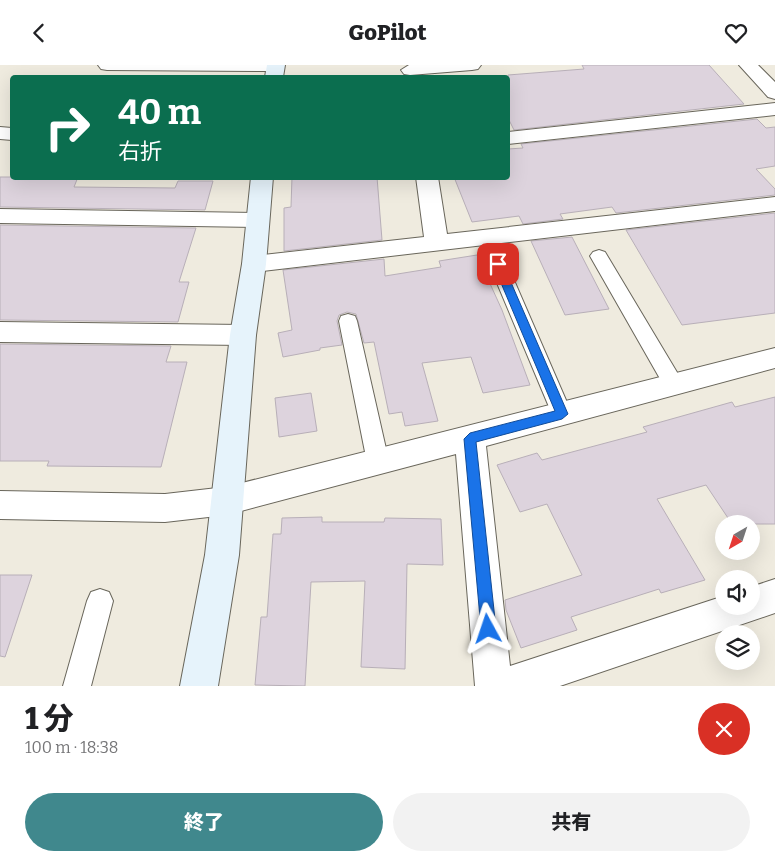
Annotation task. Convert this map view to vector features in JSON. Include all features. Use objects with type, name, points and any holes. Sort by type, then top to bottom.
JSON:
[{"type":"street","points":[[107,65],[275,69]]},
{"type":"street","points":[[410,71],[472,65]]},
{"type":"street","points":[[748,65],[775,93]]},
{"type":"street","points":[[510,138],[775,109]]},
{"type":"street","points":[[199,686],[222,555],[243,335],[254,264],[262,180]]},
{"type":"street","points":[[427,180],[436,241]]},
{"type":"street","points":[[254,264],[436,241],[775,204]]},
{"type":"street","points":[[0,216],[258,220]]},
{"type":"street","points":[[0,332],[243,335]]},
{"type":"street","points":[[0,505],[165,508],[226,501],[470,439],[775,358]]},
{"type":"street","points":[[470,439],[494,686]]},
{"type":"street","points":[[760,601],[775,596]]},
{"type":"street","points":[[505,686],[718,615]]},
{"type":"lane","points":[[599,256],[674,385]]},
{"type":"lane","points":[[498,264],[562,414]]},
{"type":"lane","points":[[348,321],[378,462]]},
{"type":"lane","points":[[77,686],[100,601]]},
{"type":"building","points":[[582,65],[709,65],[744,104],[514,130],[510,122],[510,75],[508,75],[584,69]]},
{"type":"building","points":[[757,119],[766,128],[775,127],[775,166],[756,169],[775,189],[775,195],[616,213],[612,207],[560,214],[563,219],[523,224],[519,216],[472,222],[455,180],[510,180],[510,149],[523,148],[521,144]]},
{"type":"building","points":[[0,177],[10,177],[10,180],[77,180],[74,187],[175,188],[178,181],[213,181],[205,210],[0,207]]},
{"type":"building","points":[[292,180],[377,180],[382,240],[284,251],[284,208],[291,207]]},
{"type":"building","points":[[775,213],[775,313],[682,325],[626,230]]},
{"type":"building","points":[[0,225],[196,228],[179,282],[189,282],[178,322],[0,320]]},
{"type":"building","points":[[572,237],[609,309],[565,315],[531,241]]},
{"type":"building","points":[[477,255],[502,310],[530,385],[483,393],[471,357],[422,363],[438,421],[405,426],[402,412],[389,414],[374,342],[364,343],[356,314],[347,312],[339,315],[337,321],[342,345],[283,357],[278,333],[292,330],[283,270],[384,259],[385,276],[441,267],[439,261]]},
{"type":"building","points":[[0,344],[171,346],[166,362],[187,362],[161,467],[47,466],[49,461],[0,461]]},
{"type":"building","points":[[311,393],[317,431],[279,437],[275,398]]},
{"type":"building","points":[[775,397],[775,524],[760,524],[760,515],[726,515],[706,485],[657,499],[705,580],[661,593],[659,589],[571,617],[577,630],[521,648],[506,610],[505,600],[582,575],[547,504],[520,512],[497,465],[537,453],[542,460],[647,432],[643,427],[732,402],[735,407]]},
{"type":"building","points":[[322,517],[322,522],[384,522],[385,518],[441,519],[443,565],[407,564],[405,669],[361,667],[365,581],[311,582],[305,686],[255,685],[261,617],[267,617],[273,534],[281,534],[282,518]]},
{"type":"building","points":[[0,575],[32,575],[5,657],[0,656]]},
{"type":"route","points":[[488,629],[470,439],[562,414],[498,264]]}]
